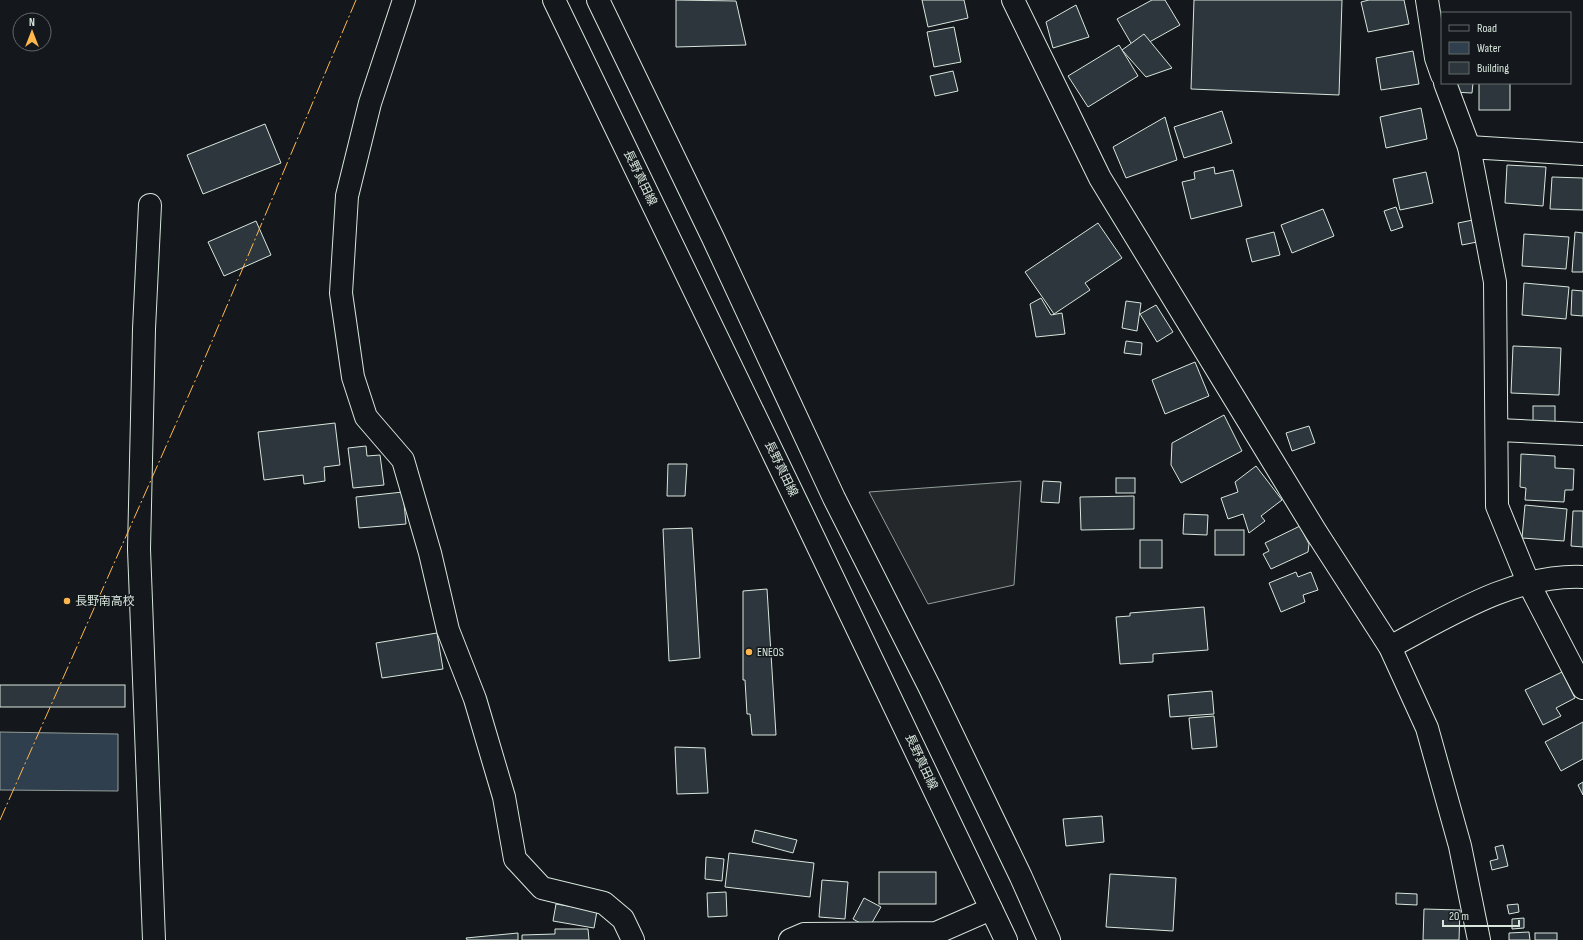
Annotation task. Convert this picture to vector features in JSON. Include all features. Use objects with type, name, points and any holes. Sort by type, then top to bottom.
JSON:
[{"type":"street","points":[[404,0],[370,103],[347,196],[342,292],[353,377],[366,417],[403,460],[430,554],[448,630],[475,699],[504,797],[515,859],[542,888],[604,903],[623,919],[633,940]]},
{"type":"street","name":"長野真田線","points":[[554,0],[1006,940]]},
{"type":"street","points":[[598,0],[713,238],[834,498],[929,686],[1021,877],[1049,940]]},
{"type":"street","points":[[1013,0],[1100,178],[1308,518],[1390,647],[1427,728],[1460,846],[1479,940]]},
{"type":"street","points":[[1427,0],[1436,58],[1441,72]]},
{"type":"street","points":[[1445,84],[1469,147],[1495,282],[1498,430],[1497,506],[1528,582],[1583,688]]},
{"type":"street","points":[[1469,147],[1583,154]]},
{"type":"street","points":[[150,205],[144,330],[139,549],[154,940]]},
{"type":"street","points":[[1498,430],[1583,434]]},
{"type":"street","points":[[1390,647],[1465,607],[1528,582],[1583,576]]},
{"type":"street","points":[[790,940],[804,934],[936,933],[991,909]]},
{"type":"shaded area","points":[[1021,481],[1014,585],[928,604],[869,492]]},
{"type":"water","points":[[0,732],[118,734],[118,791],[0,790]]},
{"type":"building","points":[[676,0],[736,1],[746,45],[676,47]]},
{"type":"building","points":[[922,0],[964,0],[968,18],[928,27]]},
{"type":"building","points":[[1152,0],[1165,0],[1180,25],[1135,50],[1117,19]]},
{"type":"building","points":[[1194,0],[1342,0],[1339,95],[1191,89]]},
{"type":"building","points":[[1369,0],[1404,0],[1409,24],[1368,32],[1361,2]]},
{"type":"building","points":[[1076,5],[1089,37],[1053,48],[1046,22]]},
{"type":"building","points":[[954,27],[961,62],[934,67],[927,32]]},
{"type":"building","points":[[1144,34],[1172,68],[1146,77],[1122,50]]},
{"type":"building","points":[[1119,45],[1138,76],[1088,107],[1068,76]]},
{"type":"building","points":[[1413,51],[1419,84],[1381,90],[1376,58]]},
{"type":"building","points":[[953,71],[958,91],[935,96],[930,76]]},
{"type":"building","points":[[1452,84],[1473,84],[1472,93],[1452,92]]},
{"type":"building","points":[[1479,84],[1510,84],[1510,110],[1479,110]]},
{"type":"building","points":[[1421,108],[1427,139],[1386,148],[1380,117]]},
{"type":"building","points":[[1222,111],[1232,143],[1184,158],[1174,127]]},
{"type":"building","points":[[1165,117],[1177,160],[1126,178],[1113,147]]},
{"type":"building","points":[[265,124],[281,163],[203,194],[187,155]]},
{"type":"building","points":[[1507,165],[1546,167],[1543,206],[1505,203]]},
{"type":"building","points":[[1214,167],[1215,174],[1233,170],[1242,206],[1191,219],[1182,182],[1195,179],[1194,172]]},
{"type":"building","points":[[1426,172],[1433,203],[1400,210],[1393,179]]},
{"type":"building","points":[[1552,177],[1583,178],[1583,210],[1550,209]]},
{"type":"building","points":[[1396,207],[1403,227],[1391,231],[1384,211]]},
{"type":"building","points":[[1323,209],[1334,236],[1292,253],[1281,225]]},
{"type":"building","points":[[1473,220],[1477,242],[1462,245],[1458,223]]},
{"type":"building","points":[[256,221],[271,255],[224,276],[208,242]]},
{"type":"building","points":[[1098,223],[1122,258],[1085,283],[1090,290],[1054,314],[1025,272]]},
{"type":"building","points":[[1274,232],[1280,255],[1252,262],[1246,239]]},
{"type":"building","points":[[1575,232],[1583,233],[1583,272],[1572,272]]},
{"type":"building","points":[[1524,234],[1569,237],[1566,269],[1522,266]]},
{"type":"building","points":[[1524,283],[1569,287],[1566,319],[1522,315]]},
{"type":"building","points":[[1572,290],[1583,291],[1583,316],[1571,315]]},
{"type":"building","points":[[1041,298],[1051,315],[1062,313],[1065,334],[1036,337],[1030,304]]},
{"type":"building","points":[[1126,301],[1141,303],[1137,331],[1122,328]]},
{"type":"building","points":[[1156,305],[1173,332],[1157,342],[1140,314]]},
{"type":"building","points":[[1126,341],[1142,343],[1141,355],[1124,353]]},
{"type":"building","points":[[1513,346],[1561,348],[1559,395],[1511,393]]},
{"type":"building","points":[[1195,362],[1209,396],[1165,414],[1152,380]]},
{"type":"building","points":[[1533,406],[1555,406],[1555,425],[1533,425]]},
{"type":"building","points":[[1224,415],[1242,451],[1181,483],[1171,465],[1172,443]]},
{"type":"building","points":[[335,423],[340,465],[324,467],[325,481],[304,484],[303,475],[264,480],[258,432]]},
{"type":"building","points":[[1309,426],[1315,443],[1292,451],[1286,433]]},
{"type":"building","points":[[366,446],[367,456],[380,455],[384,485],[353,488],[348,448]]},
{"type":"building","points":[[1521,454],[1555,456],[1555,468],[1574,469],[1573,490],[1565,490],[1564,502],[1525,500],[1526,488],[1520,487]]},
{"type":"building","points":[[668,464],[687,464],[685,496],[667,496]]},
{"type":"building","points":[[1256,466],[1282,500],[1261,516],[1265,521],[1249,533],[1243,514],[1228,519],[1221,498],[1238,492],[1235,482]]},
{"type":"building","points":[[1116,478],[1135,478],[1135,493],[1116,493]]},
{"type":"building","points":[[1043,481],[1061,482],[1059,503],[1041,502]]},
{"type":"building","points":[[403,492],[406,524],[359,528],[356,497]]},
{"type":"building","points":[[1134,496],[1134,529],[1081,530],[1080,497]]},
{"type":"building","points":[[1525,505],[1567,509],[1564,541],[1522,538]]},
{"type":"building","points":[[1573,511],[1583,511],[1583,547],[1571,546]]},
{"type":"building","points":[[1184,514],[1208,515],[1207,535],[1183,534]]},
{"type":"building","points":[[1300,526],[1309,544],[1308,552],[1271,569],[1263,554],[1269,551],[1265,543]]},
{"type":"building","points":[[692,528],[700,658],[669,661],[663,529]]},
{"type":"building","points":[[1215,530],[1244,530],[1244,555],[1215,555]]},
{"type":"building","points":[[1140,540],[1162,540],[1162,568],[1140,568]]},
{"type":"building","points":[[1296,572],[1298,577],[1311,572],[1318,590],[1303,595],[1305,602],[1281,612],[1269,583]]},
{"type":"building","points":[[767,589],[776,735],[752,735],[750,714],[747,714],[745,680],[743,680],[743,591]]},
{"type":"building","points":[[1204,607],[1208,650],[1153,654],[1153,662],[1120,664],[1116,617],[1130,616],[1130,613]]},
{"type":"building","points":[[437,633],[443,669],[382,678],[376,643]]},
{"type":"building","points":[[1562,672],[1575,698],[1556,708],[1561,716],[1543,725],[1525,690]]},
{"type":"building","points":[[0,685],[125,685],[125,707],[0,707]]},
{"type":"building","points":[[1212,691],[1214,714],[1170,717],[1168,695]]},
{"type":"building","points":[[1214,716],[1217,747],[1192,749],[1189,718]]},
{"type":"building","points":[[1583,722],[1583,759],[1561,771],[1545,742]]},
{"type":"building","points":[[675,747],[705,748],[708,793],[677,794]]},
{"type":"building","points":[[1583,782],[1583,795],[1578,785]]},
{"type":"building","points":[[1102,816],[1104,842],[1066,846],[1063,819]]},
{"type":"building","points":[[755,830],[797,840],[793,853],[752,842]]},
{"type":"building","points":[[1503,845],[1508,866],[1492,870],[1490,861],[1498,859],[1495,847]]},
{"type":"building","points":[[729,853],[814,863],[810,897],[725,887]]},
{"type":"building","points":[[706,857],[724,859],[722,881],[705,879]]},
{"type":"building","points":[[879,872],[936,872],[936,904],[879,904]]},
{"type":"building","points":[[1110,874],[1176,878],[1173,931],[1106,927]]},
{"type":"building","points":[[822,880],[848,882],[845,919],[819,917]]},
{"type":"building","points":[[726,892],[727,916],[708,917],[707,893]]},
{"type":"building","points":[[1396,893],[1417,894],[1417,905],[1396,904]]},
{"type":"building","points":[[864,898],[881,907],[869,928],[853,919]]},
{"type":"building","points":[[556,904],[597,911],[594,928],[553,921]]},
{"type":"building","points":[[1518,904],[1519,912],[1509,914],[1507,905]]},
{"type":"building","points":[[1424,909],[1460,910],[1459,940],[1423,940]]},
{"type":"building","points":[[1524,918],[1524,928],[1512,929],[1512,919]]},
{"type":"building","points":[[555,929],[588,929],[589,940],[522,940],[522,935],[555,934]]},
{"type":"building","points":[[1529,932],[1530,940],[1509,940],[1509,933]]},
{"type":"building","points":[[518,933],[518,940],[467,940],[466,938]]},
{"type":"building","points":[[1535,933],[1557,933],[1557,940],[1535,940]]},
{"type":"power","points":[[0,820],[199,372],[356,0]]},
{"type":"place","name":"長野南高校","points":[[67,601]]},
{"type":"place","name":"ENEOS","points":[[749,652]]}]
